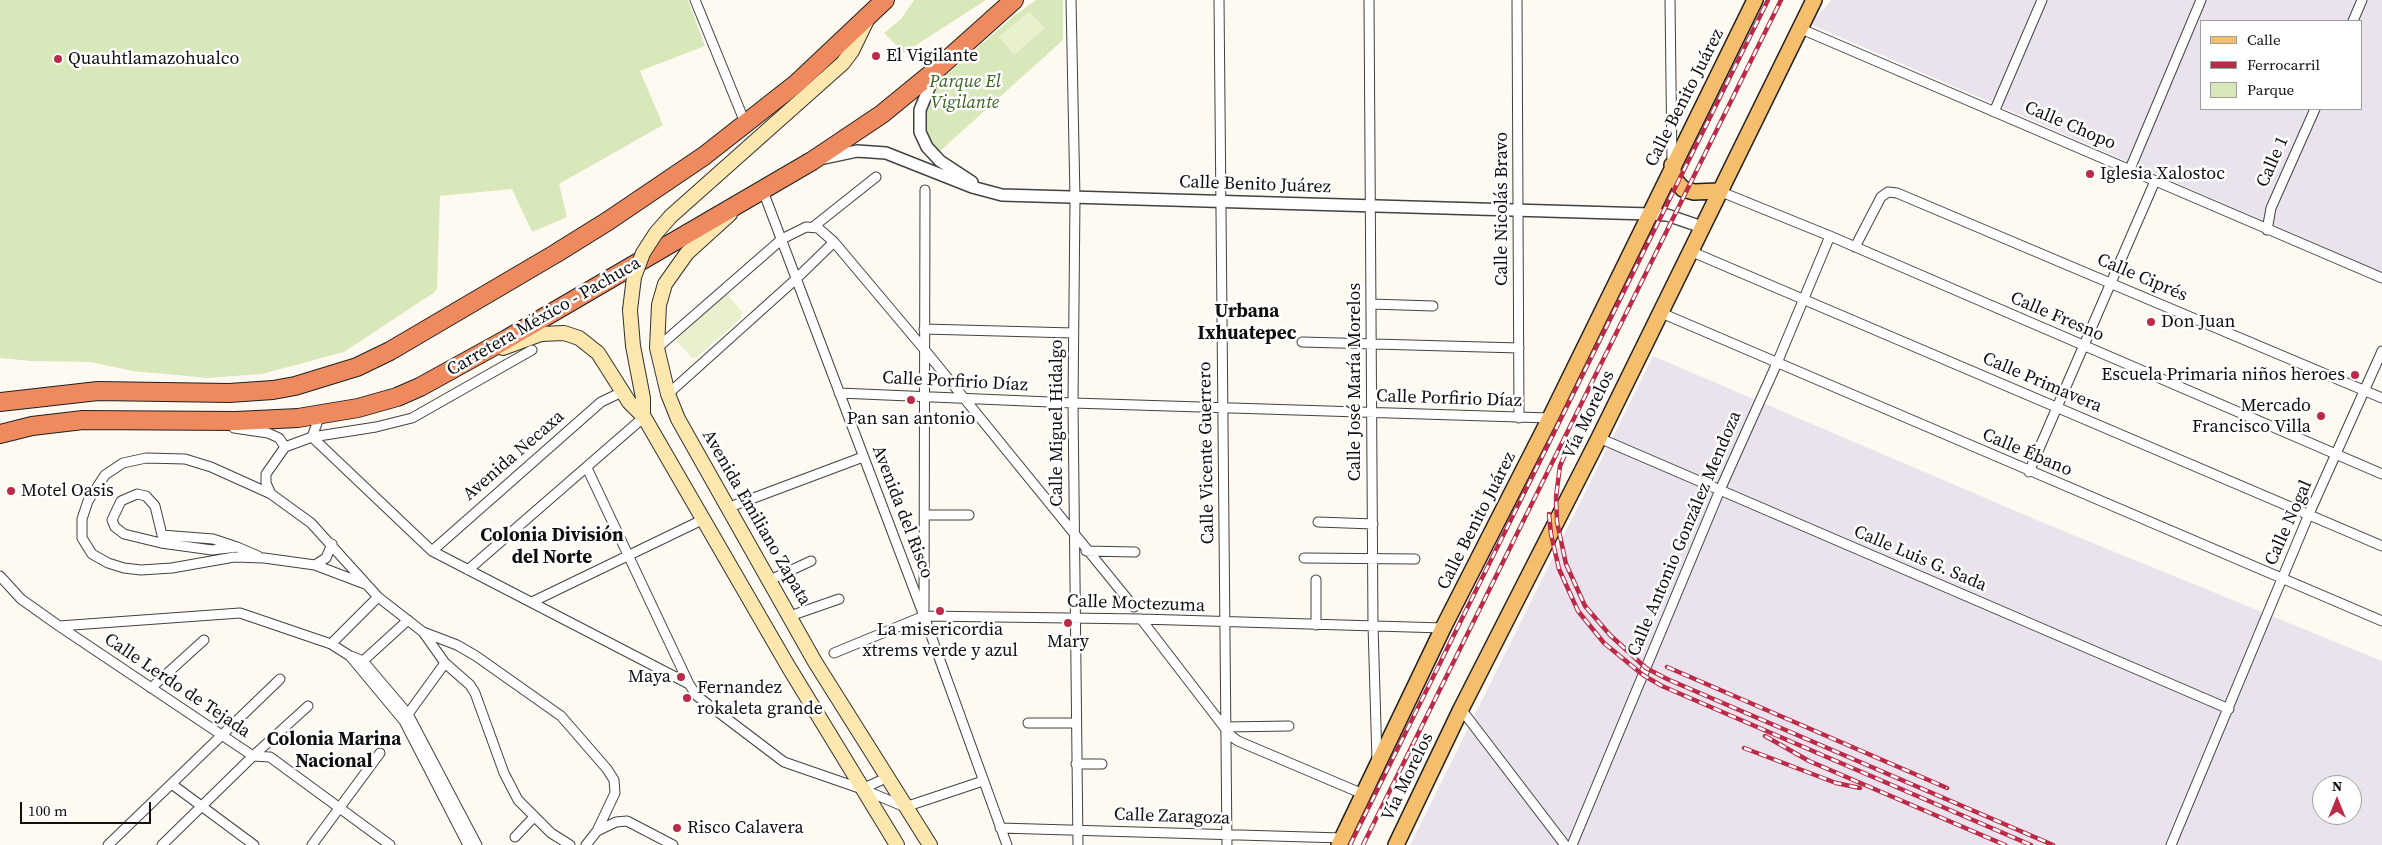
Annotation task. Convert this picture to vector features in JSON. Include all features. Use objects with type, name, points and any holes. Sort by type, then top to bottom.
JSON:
[{"type":"highway","points":[[0,402],[98,391],[229,393],[264,391],[295,386],[357,367],[390,351],[476,301],[608,221],[746,125],[797,83],[885,0]]},
{"type":"highway","name":"Carretera México - Pachuca","points":[[0,434],[32,426],[67,421],[274,420],[320,415],[358,408],[397,397],[454,369],[737,207],[812,161],[882,114],[937,69],[1014,0]]},
{"type":"main road","name":"Calle Benito Juárez","points":[[1340,841],[1443,628],[1550,418],[1672,165],[1755,0]]},
{"type":"main road","name":"Vía Morelos","points":[[1396,845],[1461,709],[1599,438],[1659,312],[1814,0]]},
{"type":"main road","points":[[643,416],[643,398],[633,346],[630,310],[634,276],[643,253],[656,233],[671,216],[842,62],[852,51],[869,15]]},
{"type":"main road","points":[[1672,165],[1675,180],[1683,189],[1694,192],[1719,191]]},
{"type":"main road","name":"Avenida Emiliano Zapata","points":[[737,207],[688,253],[675,267],[665,284],[659,305],[658,348],[668,394],[678,419],[815,662],[886,778],[930,845]]},
{"type":"main road","points":[[454,369],[532,336],[550,333],[579,338],[598,353],[622,392],[635,410],[643,416],[862,789],[897,845]]},
{"type":"street","points":[[695,0],[746,125]]},
{"type":"street","name":"Calle Miguel Hidalgo","points":[[1071,0],[1075,198],[1073,403],[1078,845]]},
{"type":"street","name":"Calle Vicente Guerrero","points":[[1219,0],[1224,407],[1226,845]]},
{"type":"street","name":"Calle José María Morelos","points":[[1369,0],[1373,625],[1377,764]]},
{"type":"street","name":"Calle Nicolás Bravo","points":[[1516,0],[1519,418]]},
{"type":"street","points":[[1670,0],[1672,165]]},
{"type":"street","points":[[1994,112],[2042,0]]},
{"type":"street","points":[[2130,170],[2200,0]]},
{"type":"street","points":[[2353,20],[2362,0]]},
{"type":"street","name":"Calle Chopo","points":[[1800,28],[2382,278]]},
{"type":"street","name":"Calle Benito Juárez","points":[[937,69],[920,110],[920,132],[927,147],[940,161],[981,189]]},
{"type":"street","name":"Calle 1","points":[[2267,230],[2271,208],[2315,110]]},
{"type":"street","name":"Calle Benito Juárez","points":[[812,161],[857,151],[886,153],[981,189],[1002,195],[1649,214],[1667,215],[1702,227]]},
{"type":"street","points":[[813,227],[876,177]]},
{"type":"street","points":[[2029,472],[2154,180]]},
{"type":"street","points":[[924,616],[925,190]]},
{"type":"street","name":"Avenida del Risco","points":[[763,191],[924,616],[1007,845]]},
{"type":"street","name":"Calle Fresno","points":[[1719,191],[1830,236],[2382,474]]},
{"type":"street","name":"Calle Ciprés","points":[[1855,247],[1881,197],[1888,192],[1897,193],[2382,398]]},
{"type":"street","points":[[658,348],[782,239],[806,227],[813,227],[822,231],[834,242],[924,349],[1086,551],[1134,607]]},
{"type":"street","name":"Calle Antonio González Mendoza","points":[[1572,845],[1720,490],[1777,364],[1830,236]]},
{"type":"street","points":[[668,394],[796,279],[834,242]]},
{"type":"street","name":"Calle Primavera","points":[[1690,252],[2382,546]]},
{"type":"street","points":[[1371,304],[1433,306]]},
{"type":"street","name":"Calle Ébano","points":[[1659,312],[2382,622]]},
{"type":"street","points":[[924,329],[1073,333]]},
{"type":"street","points":[[1302,342],[1371,346],[1519,348]]},
{"type":"street","points":[[271,494],[266,483],[266,474],[285,446],[312,437],[376,427],[412,418],[532,350]]},
{"type":"street","name":"Calle Nogal","points":[[2171,845],[2309,514],[2382,351]]},
{"type":"street","name":"Avenida Necaxa","points":[[432,551],[601,402],[622,392]]},
{"type":"street","name":"Calle Porfirio Díaz","points":[[838,393],[1073,403],[1550,418]]},
{"type":"street","points":[[312,437],[320,415]]},
{"type":"street","points":[[468,570],[587,468],[643,416]]},
{"type":"street","points":[[190,421],[268,433],[279,438],[285,446]]},
{"type":"street","points":[[312,437],[432,551],[689,684]]},
{"type":"street","name":"Calle Luis G. Sada","points":[[1599,438],[2229,709]]},
{"type":"street","points":[[728,508],[863,457]]},
{"type":"street","points":[[366,584],[314,565],[264,558],[234,557],[172,568],[142,570],[108,563],[92,554],[82,538],[82,519],[88,501],[105,475],[123,462],[146,458],[184,460],[202,464],[237,477],[271,494],[311,523],[378,597],[423,632],[445,663],[470,686],[475,693],[510,787],[518,800],[551,833],[570,845]]},
{"type":"street","points":[[587,468],[689,684],[697,696],[784,762],[862,789],[905,807],[983,782]]},
{"type":"street","points":[[237,547],[212,550],[161,543],[124,534],[115,528],[112,520],[121,501],[137,494],[146,496],[154,506],[162,535],[213,539],[237,547],[264,558]]},
{"type":"street","points":[[925,515],[969,515]]},
{"type":"street","points":[[532,602],[704,520]]},
{"type":"street","points":[[1318,522],[1373,524]]},
{"type":"street","points":[[314,565],[326,558],[332,544]]},
{"type":"street","points":[[1086,551],[1135,552]]},
{"type":"street","points":[[1304,558],[1415,559]]},
{"type":"street","points":[[770,580],[811,561]]},
{"type":"street","name":"Calle Lerdo de Tejada","points":[[0,576],[21,599],[60,626],[220,736],[253,756],[270,757],[390,845]]},
{"type":"street","points":[[1316,580],[1316,625]]},
{"type":"street","points":[[331,644],[378,597]]},
{"type":"street","points":[[790,616],[839,599]]},
{"type":"street","points":[[60,626],[240,613],[331,644],[350,656],[363,660],[408,714],[477,845]]},
{"type":"street","name":"Calle Moctezuma","points":[[834,653],[924,616],[1141,619],[1443,628]]},
{"type":"street","points":[[1141,619],[1238,741],[1363,794]]},
{"type":"street","points":[[363,660],[408,620]]},
{"type":"street","points":[[408,620],[458,640],[513,678]]},
{"type":"street","points":[[423,632],[457,645],[476,656],[561,716],[594,752],[614,780],[615,793],[612,804],[597,832],[586,845]]},
{"type":"street","points":[[151,688],[204,640]]},
{"type":"street","points":[[350,656],[404,722],[468,845]]},
{"type":"street","points":[[408,714],[445,663]]},
{"type":"street","points":[[108,845],[280,680]]},
{"type":"street","points":[[162,845],[253,756],[308,706]]},
{"type":"street","points":[[1461,709],[1565,845]]},
{"type":"street","points":[[1028,723],[1076,723]]},
{"type":"street","points":[[1225,727],[1289,726]]},
{"type":"street","points":[[312,845],[380,753]]},
{"type":"street","points":[[1076,764],[1102,764]]},
{"type":"street","points":[[862,789],[886,778]]},
{"type":"street","points":[[173,784],[201,807],[254,845]]},
{"type":"street","points":[[514,837],[534,817]]},
{"type":"street","points":[[597,832],[616,822],[627,820],[673,845]]},
{"type":"street","name":"Calle Zaragoza","points":[[1000,828],[1226,835],[1340,841]]},
{"type":"shaded area","points":[[1832,0],[2382,0],[2382,272],[1810,24]]},
{"type":"shaded area","points":[[1653,356],[2039,521],[2382,661],[2382,845],[1410,845]]},
{"type":"green space","points":[[0,0],[688,0],[705,46],[640,71],[663,125],[559,184],[567,217],[532,232],[512,189],[440,196],[437,289],[432,294],[344,352],[262,374],[208,378],[133,371],[90,362],[31,361],[0,358]]},
{"type":"green space","points":[[914,0],[986,0],[904,53],[884,33],[901,19]]},
{"type":"green space","name":"Parque El Vigilante","points":[[1036,0],[1063,0],[1063,40],[939,152],[924,137],[925,97],[930,89],[1014,16]]},
{"type":"green space","points":[[1029,11],[1045,28],[1014,55],[999,37]]},
{"type":"green space","points":[[722,296],[729,296],[742,312],[741,318],[697,357],[692,358],[676,341],[676,337]]},
{"type":"railway","points":[[1350,845],[1768,0]]},
{"type":"railway","points":[[1363,845],[1781,0]]},
{"type":"railway","points":[[1571,440],[1560,466],[1556,497],[1557,522],[1566,564],[1585,606],[1610,635],[1646,668],[1667,679],[2053,845]]},
{"type":"railway","points":[[1549,514],[1551,534],[1559,569],[1578,611],[1604,643],[1643,675],[1662,686],[2031,845]]},
{"type":"railway","points":[[1667,667],[1947,788]]},
{"type":"railway","points":[[1765,736],[1809,761],[2005,845]]},
{"type":"railway","points":[[1744,748],[1836,783],[1860,788]]},
{"type":"place","name":"El Vigilante","points":[[876,56]]},
{"type":"place","name":"Quauhtlamazohualco","points":[[58,59]]},
{"type":"place","name":"Iglesia Xalostoc","points":[[2090,174]]},
{"type":"place","name":"Don Juan","points":[[2151,322]]},
{"type":"place","name":"Escuela Primaria niños heroes","points":[[2355,375]]},
{"type":"place","name":"Pan san antonio","points":[[911,400]]},
{"type":"place","name":"Mercado Francisco Villa","points":[[2321,416]]},
{"type":"place","name":"Motel Oasis","points":[[11,491]]},
{"type":"place","name":"La misericordia xtrems verde y azul","points":[[940,611]]},
{"type":"place","name":"Mary","points":[[1068,623]]},
{"type":"place","name":"Maya","points":[[681,677]]},
{"type":"place","name":"Fernandez rokaleta grande","points":[[687,698]]},
{"type":"place","name":"Risco Calavera","points":[[677,828]]},
{"type":"district","name":"Urbana Ixhuatepec","points":[[1247,323]]},
{"type":"district","name":"Colonia División del Norte","points":[[552,547]]},
{"type":"district","name":"Colonia Marina Nacional","points":[[334,751]]}]
